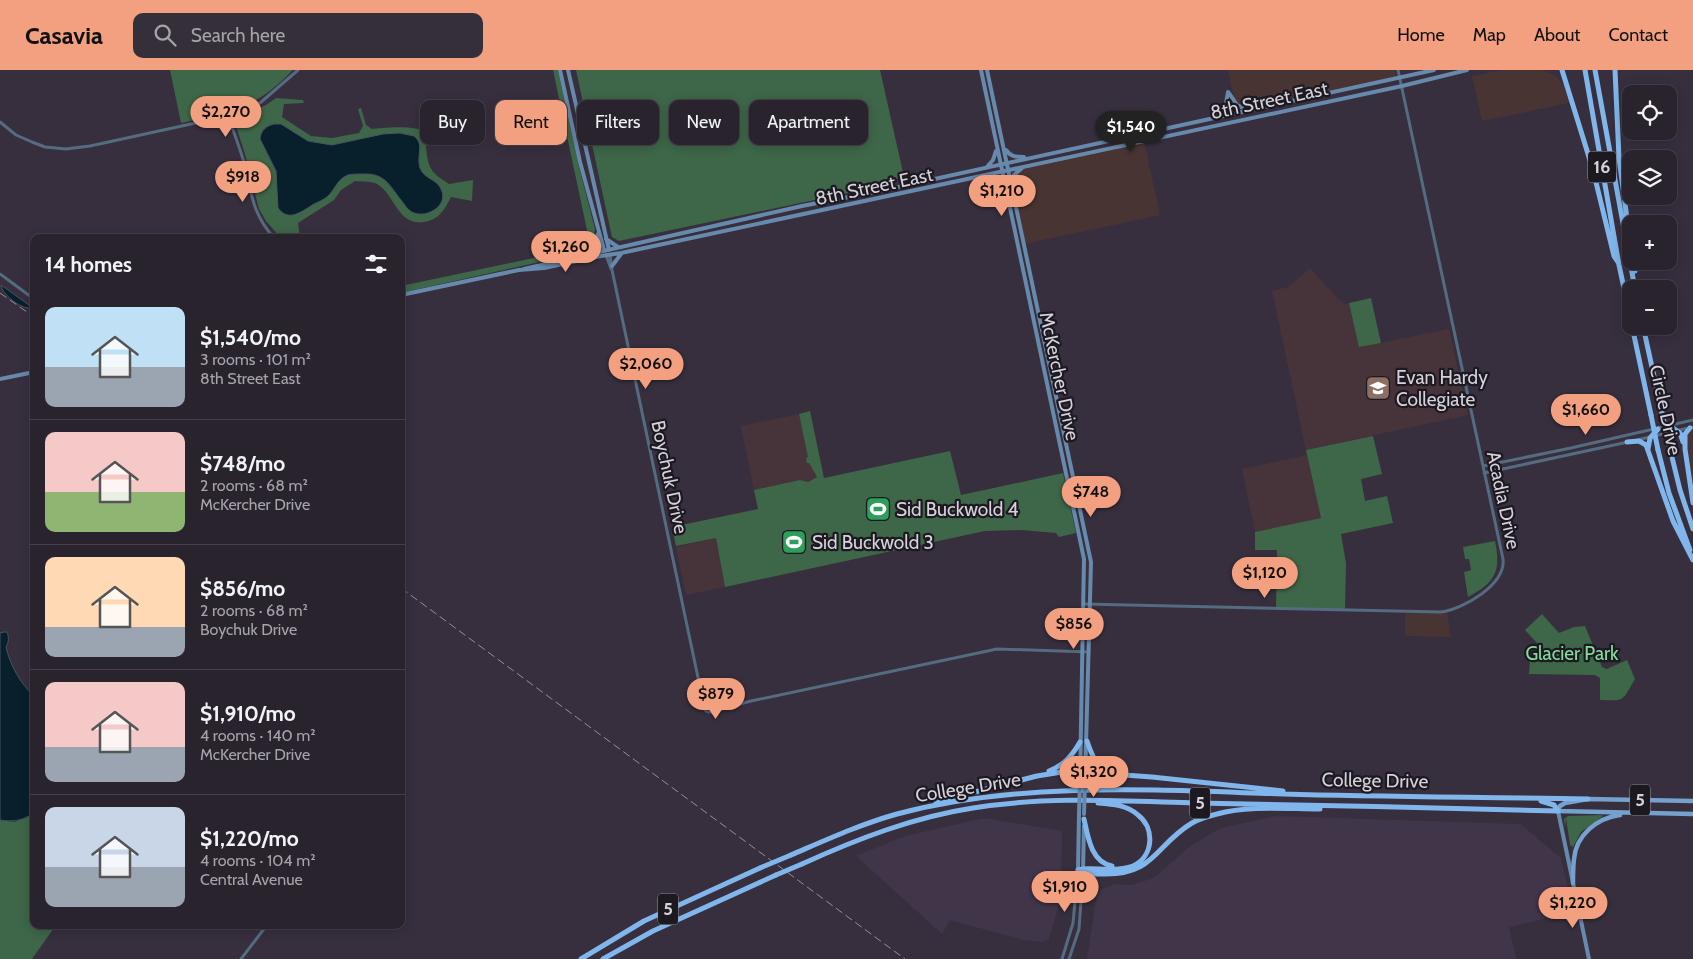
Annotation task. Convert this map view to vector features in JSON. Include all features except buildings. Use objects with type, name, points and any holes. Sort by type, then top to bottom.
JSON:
[{"type":"highway","points":[[1562,70],[1594,170],[1614,256],[1619,265]]},
{"type":"highway","name":"16","points":[[1585,70],[1622,280]]},
{"type":"highway","name":"16","points":[[1595,70],[1634,280]]},
{"type":"highway","points":[[1615,70],[1619,158],[1626,215]]},
{"type":"highway","name":"Circle Drive","points":[[1634,335],[1658,450],[1674,507],[1693,558]]},
{"type":"highway","name":"Circle Drive","points":[[1645,335],[1680,490],[1693,529]]},
{"type":"highway","points":[[1670,426],[1681,434],[1693,503]]},
{"type":"highway","points":[[1685,449],[1685,434],[1691,428]]},
{"type":"highway","points":[[1648,450],[1649,440],[1658,429]]},
{"type":"highway","points":[[1627,442],[1642,442],[1648,450],[1670,514],[1688,553],[1693,558]]},
{"type":"highway","points":[[1088,741],[1092,756],[1098,765],[1113,775]]},
{"type":"highway","points":[[1037,776],[1059,767],[1069,759],[1080,742]]},
{"type":"highway","points":[[896,814],[930,803],[1060,772],[1083,772],[1316,794]]},
{"type":"highway","name":"College Drive","points":[[581,959],[644,920],[760,868],[864,825],[896,814],[981,796],[1053,791],[1193,791],[1588,799]]},
{"type":"highway","points":[[1518,798],[1550,802],[1558,811]]},
{"type":"highway","name":"College Drive","points":[[603,959],[653,931],[776,875],[875,834],[939,815],[974,808],[1055,801],[1132,800],[1558,811]]},
{"type":"highway","points":[[1055,801],[1111,804],[1126,807],[1138,814],[1149,830],[1151,842],[1149,848],[1143,858],[1134,866],[1081,871]]},
{"type":"highway","points":[[1081,871],[1119,874],[1137,870],[1149,862],[1172,839],[1193,822],[1219,814],[1238,810],[1334,809],[1345,806]]},
{"type":"highway","points":[[1082,816],[1088,840],[1098,858],[1108,865],[1120,868]]},
{"type":"main road","name":"Boychuk Drive","points":[[560,70],[580,162],[598,232],[608,255]]},
{"type":"main road","name":"Boychuk Drive","points":[[568,70],[606,239],[606,249]]},
{"type":"main road","name":"McKercher Drive","points":[[981,70],[1084,559],[1080,742],[1085,781],[1081,871]]},
{"type":"main road","name":"McKercher Drive","points":[[987,70],[1008,162],[1090,562],[1088,741],[1080,780],[1082,816]]},
{"type":"main road","name":"8th Street East","points":[[405,294],[802,206],[1434,70]]},
{"type":"main road","name":"8th Street East","points":[[519,270],[544,268],[621,253],[987,176],[1024,166],[1402,86],[1467,70]]},
{"type":"main road","points":[[1215,118],[1225,109],[1228,92],[1237,105],[1249,110]]},
{"type":"main road","points":[[985,168],[996,154],[996,144]]},
{"type":"main road","points":[[1004,147],[1009,154],[1015,157],[1036,156]]},
{"type":"main road","points":[[1012,182],[1014,175],[1024,166]]},
{"type":"main road","points":[[987,176],[996,176],[1005,185]]},
{"type":"main road","points":[[585,254],[593,249],[598,232]]},
{"type":"main road","points":[[606,239],[618,247]]},
{"type":"main road","points":[[612,268],[621,253]]},
{"type":"main road","points":[[0,379],[30,373]]},
{"type":"main road","points":[[1588,799],[1565,803],[1560,806],[1558,811],[1589,959]]},
{"type":"main road","name":"College Drive","points":[[1588,799],[1693,801]]},
{"type":"main road","name":"College Drive","points":[[1558,811],[1693,814]]},
{"type":"main road","points":[[1573,883],[1574,857],[1581,837],[1598,821],[1614,816],[1638,813]]},
{"type":"street","points":[[0,122],[16,135],[45,147],[66,149],[90,146],[228,117],[260,103],[298,70]]},
{"type":"street","name":"Acadia Drive","points":[[1084,604],[1447,611],[1482,593],[1498,578],[1503,570],[1503,559],[1398,70]]},
{"type":"street","points":[[228,117],[244,162],[253,203],[262,224],[271,234]]},
{"type":"street","name":"Boychuk Drive","points":[[608,255],[704,706]]},
{"type":"street","points":[[0,274],[30,296]]},
{"type":"street","points":[[1483,466],[1693,420]]},
{"type":"street","points":[[1484,473],[1691,428]]},
{"type":"street","points":[[729,706],[705,703],[704,706],[706,711],[711,712],[729,706],[997,649],[1089,652]]},
{"type":"street","name":"Boychuk Drive","points":[[701,690],[704,691],[712,703]]},
{"type":"street","points":[[711,712],[714,709],[712,703]]},
{"type":"street","name":"McKercher Drive","points":[[1062,959],[1070,939],[1081,871]]},
{"type":"street","name":"McKercher Drive","points":[[1069,959],[1079,929],[1081,871]]},
{"type":"street","points":[[241,959],[264,929]]},
{"type":"shaded area","points":[[1228,70],[1395,70],[1397,79],[1245,106],[1240,105],[1234,98]]},
{"type":"shaded area","points":[[1503,70],[1542,70],[1556,76],[1564,86],[1569,103],[1482,121],[1472,76]]},
{"type":"shaded area","points":[[1144,141],[1160,215],[1024,244],[1012,182],[1014,175],[1024,166]]},
{"type":"shaded area","name":"Evan Hardy Collegiate","points":[[1310,268],[1339,300],[1345,304],[1349,303],[1360,347],[1449,329],[1468,415],[1306,450],[1272,291],[1288,287]]},
{"type":"shaded area","points":[[799,414],[810,464],[817,477],[808,482],[800,480],[754,490],[741,426]]},
{"type":"shaded area","points":[[1690,430],[1693,430],[1693,486],[1686,441],[1686,436]]},
{"type":"shaded area","points":[[1307,455],[1321,518],[1255,532],[1242,469]]},
{"type":"shaded area","points":[[716,538],[725,587],[686,595],[676,547]]},
{"type":"shaded area","points":[[1447,611],[1451,637],[1405,636],[1405,612]]},
{"type":"shaded area","points":[[1276,816],[1520,824],[1561,858],[1573,912],[1509,927],[1516,959],[1087,959],[1097,894],[1102,889],[1116,884],[1131,885],[1154,878],[1189,847],[1221,828]]},
{"type":"shaded area","points":[[984,818],[1062,831],[1061,896],[1049,939],[1046,941],[1024,940],[950,920],[942,934],[856,856],[905,836]]},
{"type":"green space","points":[[170,70],[293,70],[267,93],[242,107],[215,116],[181,123]]},
{"type":"green space","points":[[553,70],[558,70],[564,100],[559,100]]},
{"type":"green space","points":[[576,70],[880,70],[904,177],[876,183],[867,189],[619,241],[612,237],[592,145],[659,145],[659,100],[582,100]]},
{"type":"green space","points":[[276,98],[303,100],[304,103],[284,104],[282,117],[311,136],[332,138],[359,133],[363,126],[358,109],[361,108],[366,125],[372,129],[400,127],[420,130],[420,145],[426,145],[431,169],[449,184],[473,180],[472,201],[451,197],[444,210],[434,219],[415,222],[401,214],[382,187],[373,182],[355,181],[341,190],[334,200],[298,223],[300,234],[277,234],[259,209],[235,123],[237,117],[266,105]]},
{"type":"green space","points":[[567,112],[595,229],[593,244],[575,254],[405,292],[405,285],[581,248],[588,235],[567,136]]},
{"type":"green space","points":[[1371,298],[1381,343],[1359,347],[1349,303]]},
{"type":"green space","points":[[810,411],[824,478],[950,451],[961,495],[1063,473],[1076,533],[1059,537],[1056,533],[1022,530],[985,531],[725,587],[716,538],[676,546],[672,527],[758,509],[754,490],[800,480],[808,482],[817,477],[809,463],[807,463],[806,458],[808,457],[799,414]]},
{"type":"green space","points":[[1373,436],[1382,474],[1361,479],[1365,501],[1387,496],[1393,523],[1341,534],[1346,563],[1345,610],[1276,609],[1277,550],[1255,550],[1255,532],[1321,518],[1306,450]]},
{"type":"green space","points":[[1495,541],[1497,560],[1494,575],[1485,586],[1468,597],[1464,572],[1471,570],[1469,559],[1465,559],[1463,547]]},
{"type":"green space","name":"Glacier Park","points":[[1542,614],[1559,633],[1574,627],[1585,626],[1602,667],[1607,669],[1627,660],[1635,679],[1625,696],[1619,700],[1600,700],[1600,678],[1595,675],[1529,674],[1530,660],[1540,649],[1538,644],[1525,630]]},
{"type":"green space","points":[[30,816],[30,929],[53,929],[32,959],[0,959],[0,820],[15,822]]},
{"type":"green space","points":[[1568,816],[1603,816],[1581,832],[1573,847],[1570,845],[1566,818],[1565,828],[1564,819]]},
{"type":"water","points":[[274,124],[281,124],[308,141],[332,145],[383,134],[400,133],[414,136],[420,147],[419,164],[422,172],[437,183],[441,189],[443,195],[440,205],[425,214],[414,213],[408,209],[390,185],[382,178],[370,174],[353,174],[341,179],[324,199],[296,214],[287,215],[278,208],[276,171],[260,139],[264,129]]},
{"type":"water","points":[[1,285],[29,305],[30,308],[21,306],[12,300],[4,292]]},
{"type":"water","points":[[7,632],[8,641],[6,647],[13,667],[20,680],[30,692],[30,815],[13,821],[0,820],[0,633]]},
{"type":"railway","points":[[0,293],[30,314]]},
{"type":"railway","points":[[405,591],[905,959]]},
{"type":"place","name":"Evan Hardy Collegiate","points":[[1378,388]]},
{"type":"place","name":"Sid Buckwold 4","points":[[878,509]]},
{"type":"place","name":"Sid Buckwold 3","points":[[794,542]]}]
